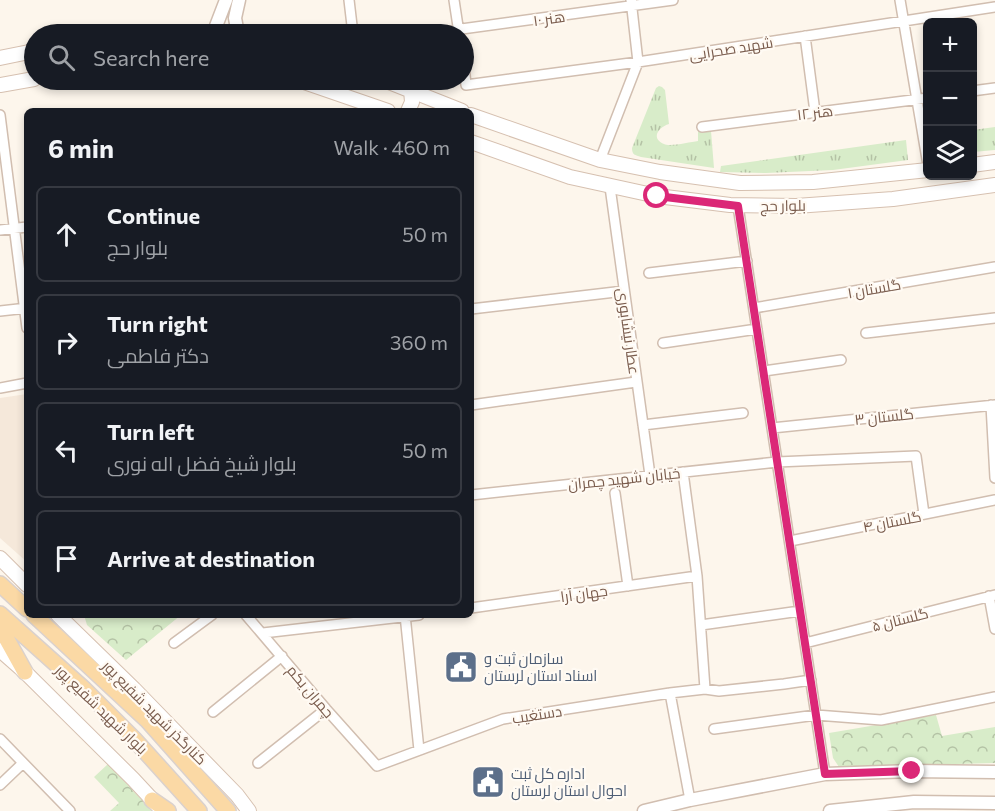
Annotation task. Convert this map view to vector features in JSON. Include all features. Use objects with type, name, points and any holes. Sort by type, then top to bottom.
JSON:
[{"type":"main road","points":[[0,58],[24,53]]},
{"type":"main road","points":[[0,85],[24,81]]},
{"type":"main road","points":[[327,90],[379,108]]},
{"type":"main road","points":[[409,108],[412,102],[411,90],[451,108]]},
{"type":"main road","name":"بلوار حج","points":[[474,116],[600,160],[660,172],[740,183],[813,182],[923,170]]},
{"type":"main road","name":"بلوار حج","points":[[474,143],[570,177],[610,187],[657,196],[738,206],[796,206],[882,200],[995,185]]},
{"type":"main road","points":[[977,164],[995,162]]},
{"type":"main road","points":[[0,558],[24,582]]},
{"type":"main road","points":[[0,584],[24,606]]},
{"type":"main road","name":"بلوار شهید شفیع پور","points":[[0,614],[101,706],[199,811]]},
{"type":"main road","name":"بلوار شهید شفیع پور","points":[[37,618],[148,721],[228,811]]},
{"type":"main road","name":"کنارگذر شهید شفیع پور","points":[[68,621],[237,795],[249,811]]},
{"type":"main road","points":[[0,627],[25,672]]},
{"type":"main road","points":[[0,650],[25,672],[157,806],[168,811]]},
{"type":"street","points":[[217,24],[226,0]]},
{"type":"street","points":[[236,24],[235,18],[239,0]]},
{"type":"street","points":[[349,0],[352,24]]},
{"type":"street","points":[[454,0],[458,24]]},
{"type":"street","name":"هنر ۱۰","points":[[474,29],[631,3],[673,0]]},
{"type":"street","points":[[900,0],[923,139]]},
{"type":"street","points":[[600,160],[638,62],[631,3]]},
{"type":"street","name":"شهید صحرایی","points":[[474,83],[638,62],[995,7]]},
{"type":"street","points":[[805,36],[815,112]]},
{"type":"street","points":[[977,91],[995,88]]},
{"type":"street","name":"هنر ۱۲","points":[[702,127],[923,98]]},
{"type":"street","points":[[0,115],[5,198],[14,229],[24,295]]},
{"type":"street","name":"عطار نیشابوری","points":[[610,187],[650,475]]},
{"type":"street","points":[[738,206],[825,774]]},
{"type":"street","points":[[0,230],[24,227]]},
{"type":"street","points":[[649,273],[747,261]]},
{"type":"street","name":"گلستان ۱","points":[[754,308],[995,267]]},
{"type":"street","points":[[474,309],[624,291]]},
{"type":"street","points":[[0,311],[24,308]]},
{"type":"street","points":[[867,333],[995,318]]},
{"type":"street","points":[[663,343],[757,329]]},
{"type":"street","points":[[764,371],[841,360]]},
{"type":"street","points":[[474,405],[636,382]]},
{"type":"street","points":[[0,388],[24,384]]},
{"type":"street","points":[[993,405],[995,478]]},
{"type":"street","name":"گلستان ۳","points":[[772,428],[993,405]]},
{"type":"street","points":[[643,425],[742,413]]},
{"type":"street","name":"خیابان شهید چمران","points":[[474,495],[777,462],[916,456],[924,514]]},
{"type":"street","points":[[683,472],[697,576],[705,689]]},
{"type":"street","points":[[615,493],[628,586]]},
{"type":"street","name":"گلستان ۴","points":[[790,541],[995,500]]},
{"type":"street","name":"جهان آرا","points":[[474,608],[697,576]]},
{"type":"street","points":[[992,596],[995,629]]},
{"type":"street","name":"گلستان ۵","points":[[805,643],[992,596]]},
{"type":"street","points":[[701,625],[800,611]]},
{"type":"street","points":[[174,643],[208,618]]},
{"type":"street","name":"چمران یکم","points":[[249,618],[377,766]]},
{"type":"street","points":[[262,633],[388,618]]},
{"type":"street","points":[[405,618],[419,750]]},
{"type":"street","points":[[213,712],[282,656]]},
{"type":"street","name":"دستغیب","points":[[377,766],[503,719],[670,693],[705,689],[719,691],[811,680]]},
{"type":"street","points":[[670,693],[690,800]]},
{"type":"street","points":[[714,729],[816,715],[881,720],[995,697]]},
{"type":"street","points":[[258,763],[326,709]]},
{"type":"street","points":[[0,739],[70,811]]},
{"type":"street","points":[[0,785],[23,763]]},
{"type":"street","points":[[644,811],[825,774],[912,771],[995,772]]},
{"type":"street","points":[[830,811],[914,802],[995,803]]},
{"type":"shaded area","points":[[24,394],[24,559],[0,538],[0,398]]},
{"type":"green space","points":[[659,86],[665,90],[669,124],[659,130],[657,139],[667,145],[680,144],[698,141],[698,131],[711,131],[714,168],[641,157],[633,153],[632,148],[656,88]]},
{"type":"green space","points":[[995,127],[995,150],[977,152],[977,129]]},
{"type":"green space","points":[[906,140],[908,160],[833,170],[766,173],[720,172],[721,166]]},
{"type":"green space","points":[[85,618],[177,618],[126,660],[87,625]]},
{"type":"green space","points":[[936,715],[942,736],[995,727],[995,763],[839,767],[833,758],[829,733]]},
{"type":"green space","points":[[108,764],[152,811],[110,811],[119,803],[94,777]]},
{"type":"place","name":"سازمان ثبت و اسناد استان لرستان","points":[[461,667]]},
{"type":"place","name":"اداره کل ثبت احوال استان لرستان","points":[[488,782]]},
{"type":"route","points":[[657,196],[738,206],[825,774],[912,771]]}]
